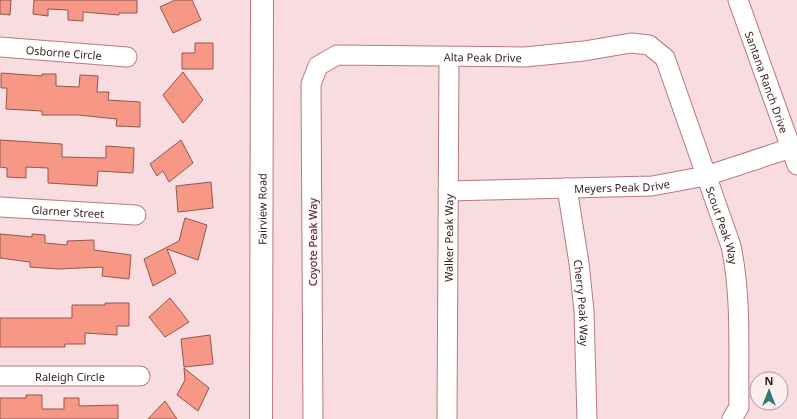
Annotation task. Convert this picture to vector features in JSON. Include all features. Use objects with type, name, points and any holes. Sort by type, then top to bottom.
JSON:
[{"type":"main road","name":"Fairview Road","points":[[261,419],[262,0]]},
{"type":"street","name":"Santana Ranch Drive","points":[[738,0],[794,156]]},
{"type":"street","name":"Alta Peak Drive","points":[[318,66],[338,55],[525,57],[584,51],[631,43],[649,45]]},
{"type":"street","name":"Scout Peak Way","points":[[649,45],[665,58],[731,246],[736,268],[740,407],[732,419]]},
{"type":"street","name":"Osborne Circle","points":[[0,47],[127,57]]},
{"type":"street","name":"Walker Peak Way","points":[[447,419],[449,57]]},
{"type":"street","name":"Coyote Peak Way","points":[[313,419],[311,84],[318,66]]},
{"type":"street","name":"Meyers Peak Drive","points":[[448,191],[652,186],[706,176],[794,156]]},
{"type":"street","name":"Cherry Peak Way","points":[[567,188],[579,263],[584,311],[587,419]]},
{"type":"street","name":"Glarner Street","points":[[0,207],[136,215]]},
{"type":"street","name":"Raleigh Circle","points":[[0,376],[140,376]]},
{"type":"building","points":[[0,0],[11,0],[10,15],[0,14]]},
{"type":"building","points":[[34,0],[137,0],[137,13],[119,13],[119,15],[83,12],[83,21],[68,20],[68,10],[48,9],[48,16],[33,14]]},
{"type":"building","points":[[175,0],[192,0],[201,20],[173,33],[160,7]]},
{"type":"building","points":[[195,43],[213,43],[213,69],[182,69],[182,53],[195,53]]},
{"type":"building","points":[[183,72],[203,100],[183,123],[163,95]]},
{"type":"building","points":[[1,73],[42,76],[42,74],[56,74],[56,86],[79,87],[80,75],[98,76],[97,92],[109,92],[108,100],[140,102],[140,127],[116,126],[117,119],[78,115],[42,115],[42,111],[6,109],[7,88],[1,88]]},
{"type":"building","points":[[0,140],[62,144],[62,157],[106,158],[106,146],[134,148],[133,173],[98,171],[97,186],[48,183],[48,168],[26,167],[26,178],[7,177],[7,168],[0,167]]},
{"type":"building","points":[[181,140],[193,163],[169,182],[163,171],[157,176],[150,164]]},
{"type":"building","points":[[211,182],[213,208],[178,212],[176,186]]},
{"type":"building","points":[[185,218],[207,225],[198,260],[167,249],[176,273],[153,286],[144,259],[179,241]]},
{"type":"building","points":[[0,234],[32,237],[32,234],[45,235],[45,243],[67,245],[67,241],[94,240],[94,250],[131,255],[129,279],[102,276],[103,267],[58,269],[30,267],[30,262],[0,258]]},
{"type":"building","points":[[170,298],[189,322],[165,337],[149,317]]},
{"type":"building","points":[[105,303],[129,303],[129,326],[117,326],[117,335],[85,333],[85,344],[65,344],[65,347],[0,347],[0,318],[72,318],[72,305],[105,305]]},
{"type":"building","points":[[210,335],[213,364],[184,367],[181,339]]},
{"type":"building","points":[[184,368],[209,388],[198,411],[177,395],[185,380]]},
{"type":"building","points":[[26,395],[42,395],[42,409],[64,409],[64,398],[79,398],[79,406],[118,405],[118,419],[0,419],[0,398],[26,398]]},
{"type":"building","points":[[165,401],[177,419],[148,419]]}]
